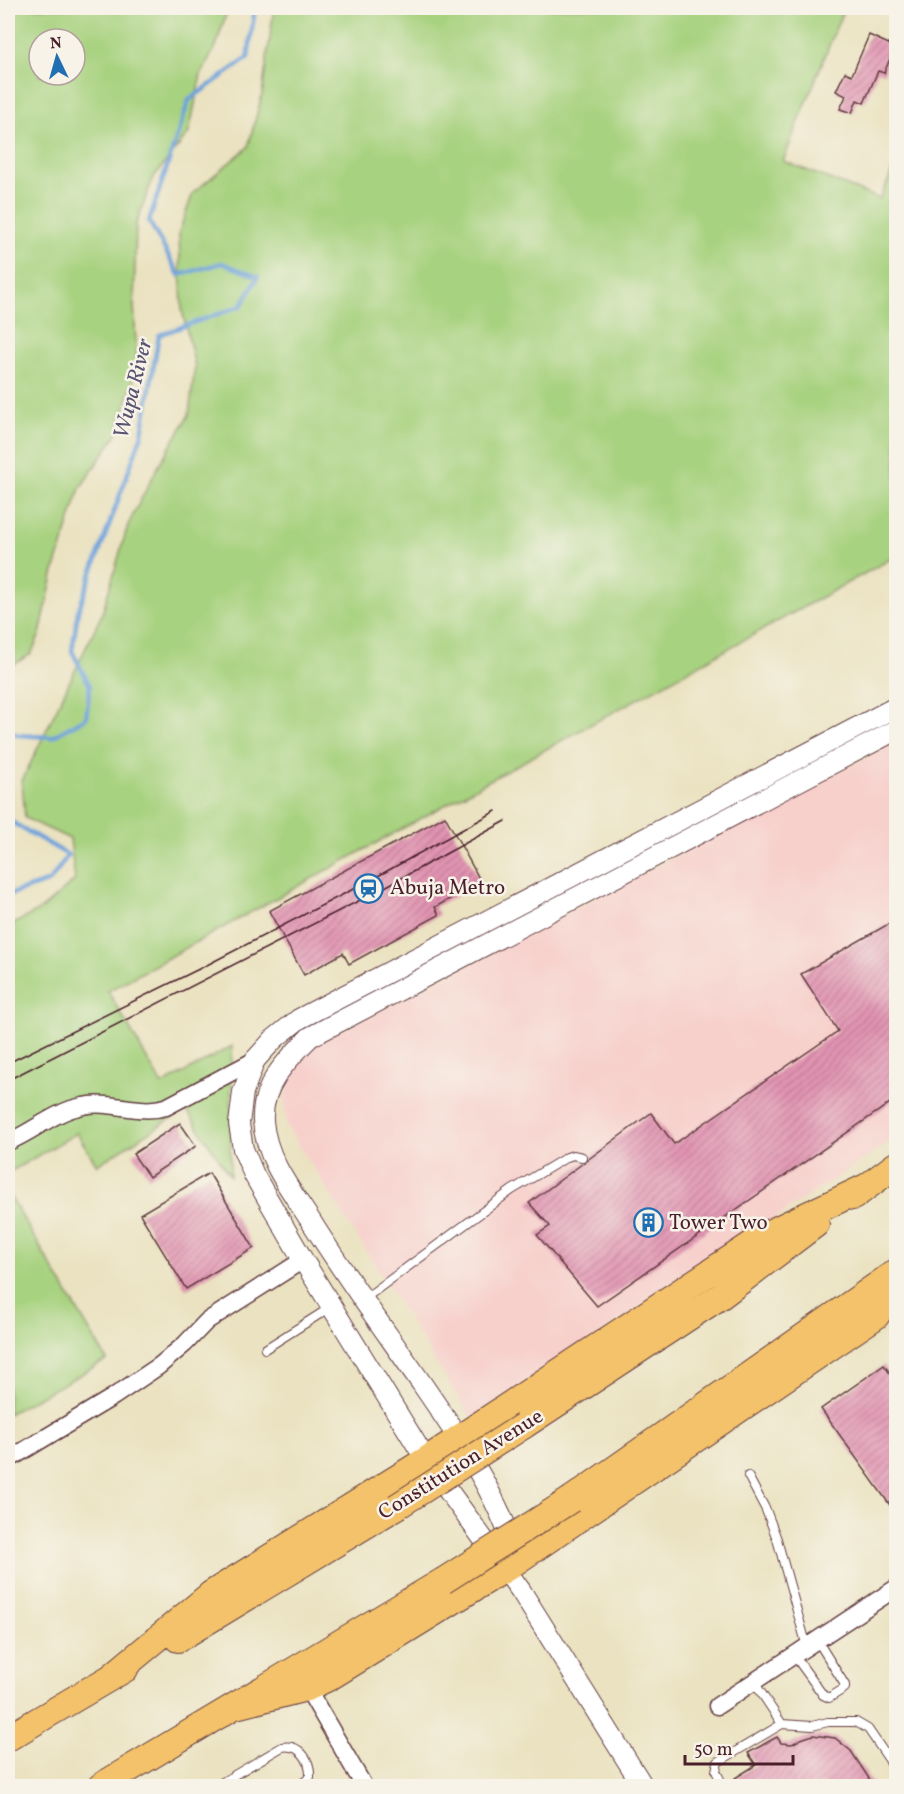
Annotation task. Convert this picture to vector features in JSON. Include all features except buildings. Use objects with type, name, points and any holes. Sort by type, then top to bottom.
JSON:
[{"type":"main road","name":"Constitution Avenue","points":[[8,1738],[396,1507],[523,1426],[721,1296],[897,1165]]},
{"type":"main road","points":[[110,1678],[212,1594],[426,1460],[769,1233],[866,1187]]},
{"type":"main road","points":[[112,1784],[236,1706],[444,1581],[572,1499],[893,1275]]},
{"type":"main road","points":[[236,1706],[307,1688],[330,1677],[512,1565],[876,1316],[890,1292],[893,1275]]},
{"type":"street","points":[[8,1142],[66,1111],[82,1106],[98,1104],[153,1111],[166,1107],[255,1060],[274,1039],[299,1019],[897,707]]},
{"type":"street","points":[[643,1786],[521,1591],[512,1565],[504,1523],[459,1438],[327,1247],[277,1167],[267,1142],[263,1120],[266,1097],[275,1075],[310,1037],[897,730]]},
{"type":"street","points":[[255,1060],[243,1092],[239,1124],[243,1149],[254,1175],[303,1260],[426,1460],[512,1565]]},
{"type":"street","points":[[8,1460],[113,1397],[159,1366],[207,1321],[303,1260]]},
{"type":"street","points":[[717,1707],[897,1588]]},
{"type":"street","points":[[307,1688],[364,1786]]},
{"type":"lane","points":[[363,1299],[512,1190],[567,1156],[582,1157]]},
{"type":"lane","points":[[265,1349],[331,1306]]},
{"type":"lane","points":[[748,1476],[766,1510],[777,1539],[806,1647],[823,1695],[829,1698],[845,1688],[845,1685],[806,1647]]},
{"type":"lane","points":[[754,1682],[782,1724]]},
{"type":"lane","points":[[723,1786],[716,1771],[718,1762],[782,1724],[812,1726],[828,1722],[856,1722],[868,1729],[897,1770]]},
{"type":"lane","points":[[216,1786],[282,1747],[291,1746],[298,1749],[310,1767],[310,1776],[299,1786]]},
{"type":"shaded area","points":[[896,742],[896,1138],[472,1419],[287,1126],[284,1100],[294,1067],[315,1044]]},
{"type":"green space","points":[[8,8],[228,8],[216,46],[201,74],[189,133],[153,178],[136,224],[134,303],[137,368],[117,434],[80,488],[53,575],[40,634],[31,654],[8,668]]},
{"type":"green space","points":[[274,8],[844,8],[783,161],[880,199],[896,162],[896,556],[108,991],[162,1085],[232,1046],[230,1176],[186,1109],[97,1165],[77,1133],[8,1173],[8,927],[43,908],[75,880],[70,839],[25,818],[22,781],[102,614],[128,525],[156,470],[189,415],[195,366],[182,310],[179,232],[193,193],[248,147],[262,95]]},
{"type":"green space","points":[[8,1193],[107,1360],[8,1414]]},
{"type":"waterway","name":"Wupa River","points":[[8,730],[18,735],[52,737],[86,718],[90,686],[72,651],[78,611],[142,434],[159,335],[241,306],[258,277],[222,263],[179,275],[149,221],[189,100],[248,58],[255,8]]},
{"type":"waterway","name":"Wupa River","points":[[8,820],[68,855],[50,881],[8,895]]},
{"type":"tram line","points":[[8,1063],[203,967],[367,882],[496,811]]},
{"type":"tram line","points":[[8,1080],[372,894],[506,821]]},
{"type":"place","name":"Abuja Metro","points":[[369,888]]},
{"type":"place","name":"Tower Two","points":[[648,1223]]}]
